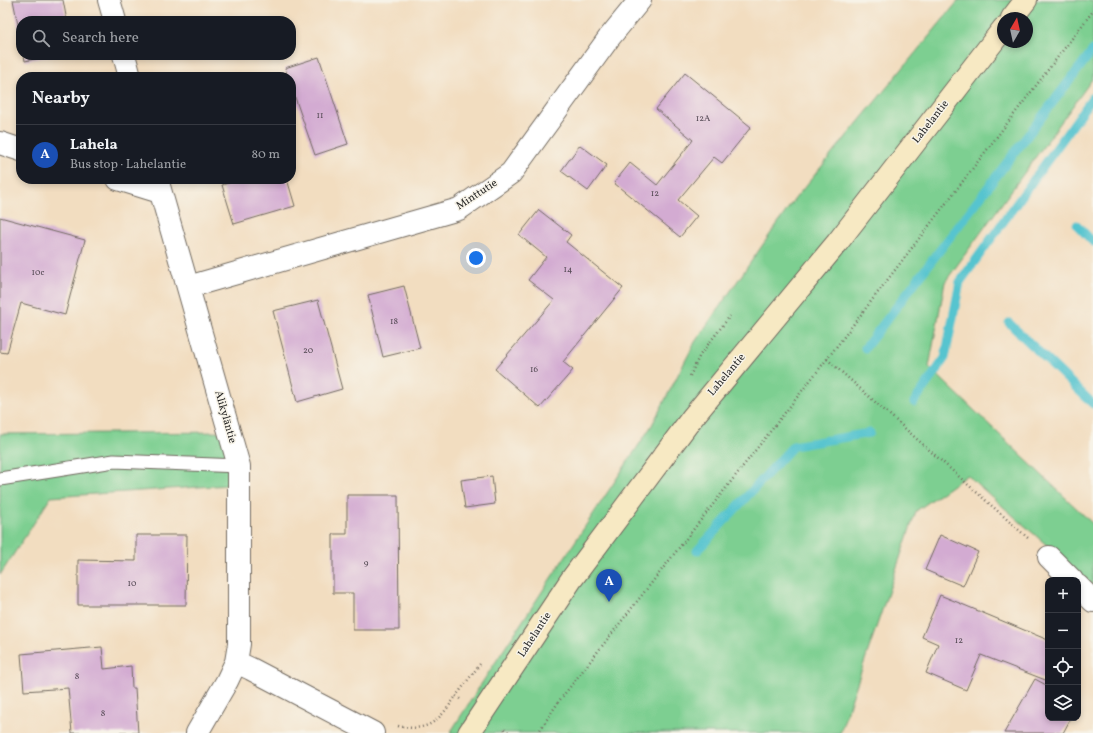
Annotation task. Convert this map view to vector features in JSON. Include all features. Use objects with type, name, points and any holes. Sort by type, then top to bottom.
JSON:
[{"type":"main road","points":[[1017,12],[1026,0]]},
{"type":"main road","name":"Lahelantie","points":[[469,733],[571,580],[692,418],[837,243],[997,37]]},
{"type":"street","points":[[110,0],[114,16]]},
{"type":"street","name":"Minttutie","points":[[188,286],[459,209],[511,173],[609,38],[640,0]]},
{"type":"street","points":[[125,60],[129,72]]},
{"type":"street","points":[[0,143],[16,148]]},
{"type":"street","name":"Alikyläntie","points":[[158,185],[239,466],[239,644],[236,662],[224,688],[197,733]]},
{"type":"street","points":[[1049,557],[1069,577]]},
{"type":"street","points":[[1081,589],[1093,602]]},
{"type":"street","points":[[236,662],[373,733]]},
{"type":"lane","points":[[0,479],[114,461],[239,466]]},
{"type":"path","points":[[538,733],[563,695],[827,359],[1093,11]]},
{"type":"path","points":[[827,359],[1049,557]]},
{"type":"green space","points":[[959,0],[1093,0],[1093,78],[945,282],[929,367],[1093,524],[1093,586],[967,475],[916,511],[840,733],[573,733],[569,731],[568,733],[450,733],[652,425],[695,342],[794,200]]},
{"type":"green space","points":[[229,432],[243,484],[51,497],[0,575],[0,434]]},
{"type":"building","points":[[13,0],[63,0],[66,16],[16,16]]},
{"type":"building","points":[[319,57],[348,144],[315,155],[296,100],[296,72],[286,72],[285,68]]},
{"type":"building","points":[[685,73],[751,127],[722,163],[714,157],[678,200],[697,216],[680,237],[614,183],[630,163],[657,185],[693,140],[656,109]]},
{"type":"building","points":[[580,145],[607,165],[588,191],[561,171]]},
{"type":"building","points":[[288,184],[295,206],[234,224],[222,185]]},
{"type":"building","points":[[539,210],[571,235],[566,242],[623,288],[563,362],[573,370],[540,408],[495,369],[554,300],[528,280],[546,257],[519,235]]},
{"type":"building","points":[[0,217],[85,240],[65,315],[21,303],[7,353],[0,352]]},
{"type":"building","points":[[404,286],[420,348],[383,357],[368,295]]},
{"type":"building","points":[[318,300],[342,389],[297,402],[273,311]]},
{"type":"building","points":[[492,476],[495,504],[465,508],[461,480]]},
{"type":"building","points":[[347,495],[398,495],[399,630],[353,630],[353,593],[333,593],[333,534],[347,534]]},
{"type":"building","points":[[136,535],[187,535],[186,605],[78,605],[78,560],[136,561]]},
{"type":"building","points":[[940,535],[978,552],[963,586],[925,570]]},
{"type":"building","points":[[940,595],[1045,639],[1045,680],[981,655],[966,690],[926,673],[938,644],[922,637]]},
{"type":"building","points":[[102,647],[104,669],[131,666],[132,688],[135,688],[138,733],[72,733],[68,688],[24,691],[21,654]]},
{"type":"building","points":[[1035,679],[1045,684],[1045,721],[1069,721],[1063,733],[1004,733]]},
{"type":"waterway","points":[[865,348],[1093,50]]},
{"type":"waterway","points":[[914,402],[945,358],[960,282],[1093,97]]},
{"type":"waterway","points":[[1077,225],[1093,242]]},
{"type":"waterway","points":[[1009,323],[1093,404]]},
{"type":"waterway","points":[[697,551],[793,446],[870,433]]},
{"type":"place","name":"Lahela","points":[[609,602]]}]
